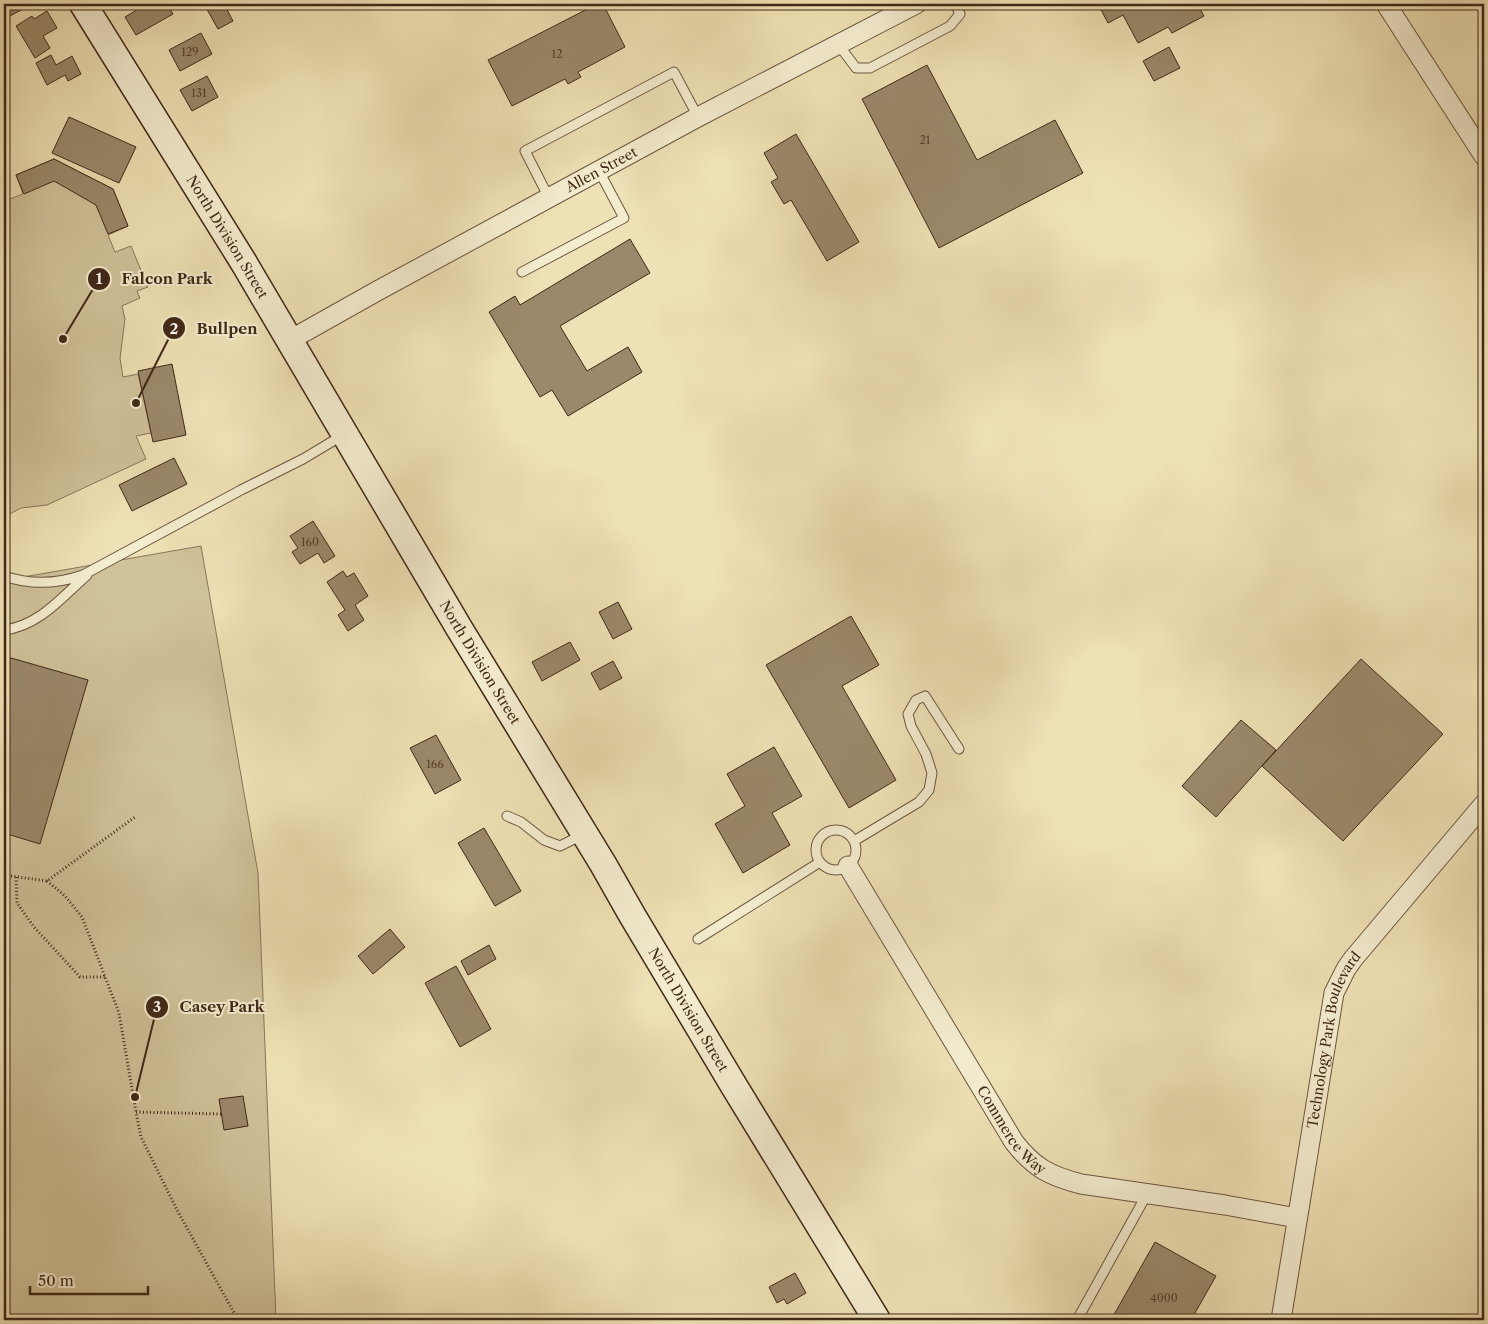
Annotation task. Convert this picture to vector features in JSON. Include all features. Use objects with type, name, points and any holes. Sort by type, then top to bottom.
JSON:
[{"type":"street","name":"North Division Street","points":[[82,4],[244,263],[346,434],[458,628],[585,834],[734,1086],[877,1320]]},
{"type":"street","name":"Allen Street","points":[[290,340],[698,117],[916,4]]},
{"type":"street","points":[[1386,4],[1484,156]]},
{"type":"street","name":"Technology Park Boulevard","points":[[1281,1320],[1331,1005],[1339,981],[1353,959],[1484,804]]},
{"type":"street","name":"Commerce Way","points":[[848,866],[1014,1142],[1026,1158],[1041,1169],[1062,1179],[1082,1184],[1225,1205],[1297,1218]]},
{"type":"lane","points":[[838,44],[856,68],[870,68],[950,26],[960,14],[955,4]]},
{"type":"lane","points":[[550,198],[525,151],[674,72],[698,117]]},
{"type":"lane","points":[[522,272],[624,218],[599,171]]},
{"type":"lane","points":[[4,576],[36,583],[71,579],[303,459],[346,434]]},
{"type":"lane","points":[[4,630],[14,629],[34,621],[95,568]]},
{"type":"lane","points":[[854,841],[919,802],[929,790],[932,773],[926,754],[911,726],[908,714],[916,700],[925,696],[959,749]]},
{"type":"lane","points":[[507,816],[521,822],[544,840],[560,846],[585,834]]},
{"type":"lane","points":[[838,830],[850,836],[854,841],[856,855],[848,866],[836,870],[820,862],[816,849],[825,833],[838,830]]},
{"type":"lane","points":[[698,939],[820,862]]},
{"type":"lane","points":[[1077,1320],[1148,1194]]},
{"type":"path","points":[[47,881],[135,817]]},
{"type":"path","points":[[4,875],[47,881],[65,896],[82,917],[120,1012],[141,1137],[177,1210],[238,1320]]},
{"type":"path","points":[[16,877],[16,903],[34,928],[80,977],[105,977]]},
{"type":"path","points":[[136,1112],[221,1114]]},
{"type":"shaded area","points":[[54,159],[113,189],[128,226],[108,235],[115,252],[131,246],[148,287],[137,291],[140,298],[122,306],[125,319],[120,358],[123,377],[138,374],[151,433],[136,436],[146,459],[47,505],[21,508],[4,517],[4,192],[7,200],[23,194],[16,175]]},
{"type":"shaded area","points":[[201,546],[258,873],[276,1320],[4,1320],[4,571],[12,579]]},
{"type":"building","points":[[4,4],[23,4],[25,8],[4,19]]},
{"type":"building","points":[[147,4],[167,4],[173,14],[136,35],[125,17]]},
{"type":"building","points":[[204,4],[224,4],[233,21],[218,29]]},
{"type":"building","points":[[597,4],[603,4],[625,47],[578,72],[581,77],[568,84],[565,79],[512,106],[488,60]]},
{"type":"building","points":[[1098,4],[1197,4],[1204,16],[1172,33],[1168,27],[1138,43],[1123,15],[1108,23]]},
{"type":"building","points":[[47,11],[57,28],[43,36],[50,48],[35,58],[16,26],[32,16],[34,19]]},
{"type":"building","points":[[201,33],[212,54],[180,71],[169,50]]},
{"type":"building","points":[[1169,47],[1180,68],[1154,81],[1143,61]]},
{"type":"building","points":[[51,55],[56,65],[72,56],[81,74],[68,81],[65,75],[47,85],[36,63]]},
{"type":"building","points":[[927,65],[977,160],[1055,120],[1083,173],[939,248],[862,99]]},
{"type":"building","points":[[207,76],[218,97],[192,111],[180,90]]},
{"type":"building","points":[[69,117],[136,147],[119,183],[52,153]]},
{"type":"building","points":[[796,134],[859,242],[827,261],[791,200],[784,204],[771,182],[778,178],[764,153]]},
{"type":"building","points":[[54,159],[113,189],[128,226],[108,234],[96,205],[54,181],[24,194],[16,175]]},
{"type":"building","points":[[630,239],[650,273],[560,326],[587,371],[628,347],[642,372],[568,416],[552,390],[540,397],[489,312],[515,296],[520,305]]},
{"type":"building","points":[[172,364],[186,435],[153,442],[138,371]]},
{"type":"building","points":[[174,458],[187,484],[132,511],[119,485]]},
{"type":"building","points":[[313,521],[335,556],[324,563],[318,553],[300,564],[292,552],[298,548],[290,536]]},
{"type":"building","points":[[343,571],[347,577],[354,573],[368,596],[355,605],[364,620],[348,631],[338,615],[345,610],[327,582]]},
{"type":"building","points":[[618,602],[632,629],[613,639],[599,612]]},
{"type":"building","points":[[851,616],[879,665],[842,686],[896,780],[849,808],[766,665]]},
{"type":"building","points":[[570,642],[580,660],[542,681],[532,662]]},
{"type":"building","points":[[4,656],[88,680],[40,844],[4,833]]},
{"type":"building","points":[[1361,659],[1443,734],[1343,841],[1262,766]]},
{"type":"building","points":[[613,661],[622,678],[600,690],[591,673]]},
{"type":"building","points":[[1241,720],[1276,750],[1216,817],[1182,786]]},
{"type":"building","points":[[436,735],[461,780],[435,794],[410,748]]},
{"type":"building","points":[[774,747],[802,796],[772,813],[790,845],[743,873],[715,824],[745,806],[727,774]]},
{"type":"building","points":[[484,828],[521,891],[495,906],[458,843]]},
{"type":"building","points":[[390,929],[405,947],[373,974],[358,956]]},
{"type":"building","points":[[489,945],[496,959],[468,975],[461,961]]},
{"type":"building","points":[[456,966],[491,1029],[460,1047],[425,983]]},
{"type":"building","points":[[243,1096],[248,1126],[224,1130],[219,1099]]},
{"type":"building","points":[[1155,1242],[1216,1276],[1191,1320],[1111,1320]]},
{"type":"building","points":[[795,1273],[806,1293],[787,1304],[784,1299],[777,1303],[769,1287]]},
{"type":"place","name":"Falcon Park","points":[[63,339]]},
{"type":"place","name":"Bullpen","points":[[136,403]]},
{"type":"place","name":"Casey Park","points":[[135,1097]]}]
